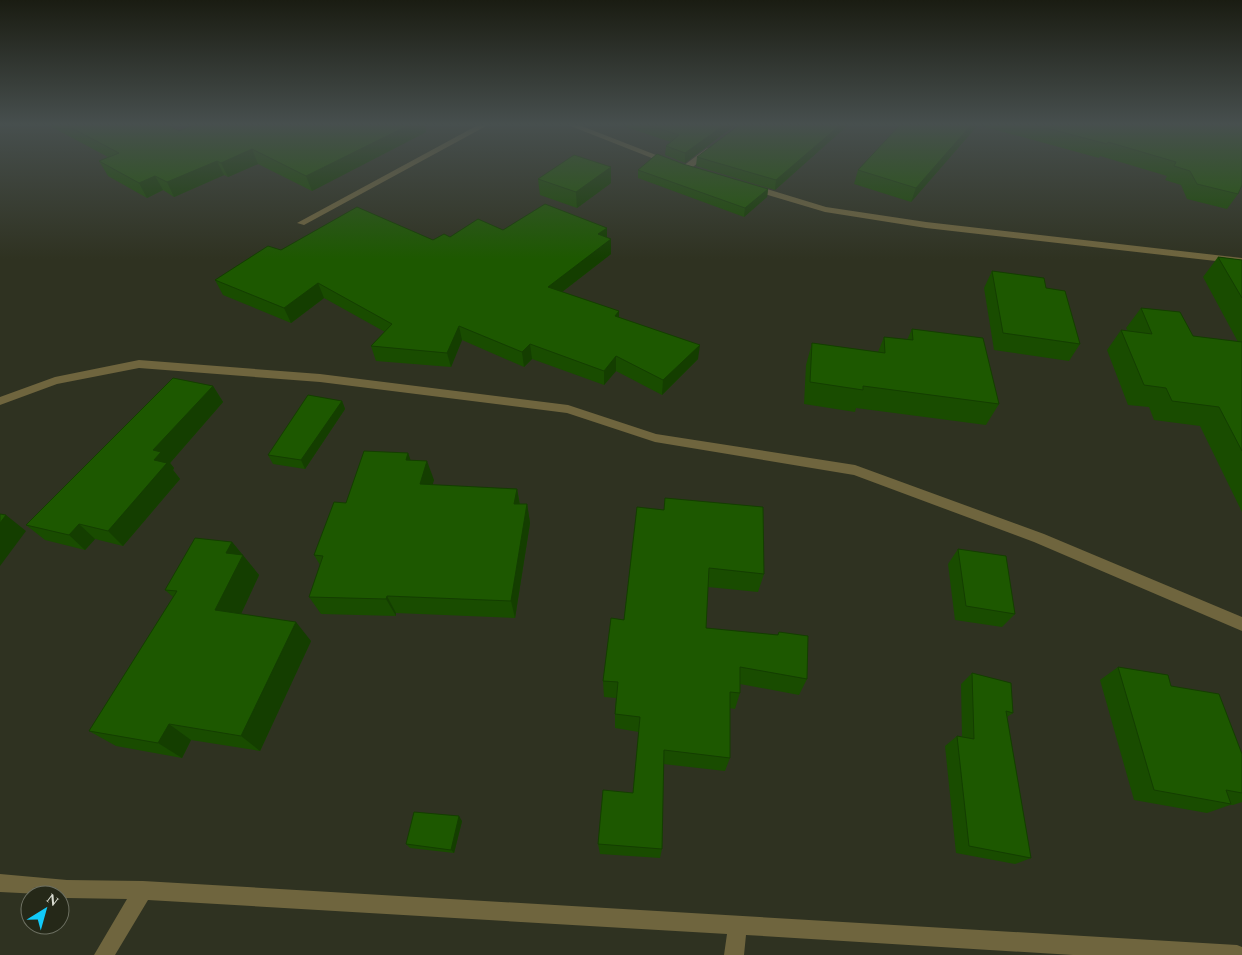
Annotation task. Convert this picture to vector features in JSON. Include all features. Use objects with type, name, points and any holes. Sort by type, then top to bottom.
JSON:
[{"type":"street","points":[[301,223],[401,170]]},
{"type":"street","points":[[745,186],[825,209],[917,224],[1242,261]]},
{"type":"street","points":[[0,401],[56,381],[139,364],[320,378],[568,409],[656,438],[855,470],[1039,538],[1242,624]]},
{"type":"street","points":[[0,882],[68,889],[144,890],[1237,955]]},
{"type":"street","points":[[104,955],[144,890]]},
{"type":"street","points":[[734,955],[738,925]]},
{"type":"building","points":[[115,170],[197,170],[167,182],[155,176],[139,183]]},
{"type":"building","points":[[293,170],[319,170],[306,176]]},
{"type":"building","points":[[552,170],[607,170],[576,192],[538,179]]},
{"type":"building","points":[[638,170],[702,170],[768,189],[745,208]]},
{"type":"building","points":[[740,170],[788,170],[776,180]]},
{"type":"building","points":[[858,170],[932,170],[916,188]]},
{"type":"building","points":[[1185,170],[1242,170],[1242,185],[1238,194],[1197,184],[1190,171]]},
{"type":"building","points":[[545,204],[607,228],[598,234],[611,239],[548,287],[619,311],[615,316],[700,345],[663,380],[616,356],[604,371],[530,344],[522,352],[459,326],[447,353],[371,346],[392,324],[318,283],[284,308],[215,280],[268,246],[281,250],[357,207],[433,240],[444,234],[450,237],[478,219],[503,230]]},
{"type":"building","points":[[1218,257],[1242,260],[1242,298]]},
{"type":"building","points":[[992,271],[1044,278],[1046,288],[1065,291],[1080,344],[1003,333]]},
{"type":"building","points":[[1141,308],[1180,312],[1193,336],[1242,342],[1242,451],[1219,407],[1172,401],[1166,388],[1144,385],[1121,330],[1152,334]]},
{"type":"building","points":[[912,329],[983,338],[999,404],[863,386],[863,390],[810,382],[812,343],[885,353],[884,337],[913,340]]},
{"type":"building","points":[[173,378],[213,386],[153,450],[161,452],[154,460],[167,463],[108,531],[79,524],[69,535],[26,525]]},
{"type":"building","points":[[308,395],[342,401],[301,460],[268,455]]},
{"type":"building","points":[[364,451],[408,453],[406,460],[427,461],[420,484],[517,489],[514,504],[527,504],[511,601],[387,596],[386,599],[309,597],[323,556],[314,555],[334,502],[346,503]]},
{"type":"building","points":[[665,498],[763,507],[764,574],[709,568],[706,628],[778,635],[779,632],[808,636],[807,679],[740,667],[740,693],[730,692],[730,758],[664,750],[662,849],[598,844],[603,790],[633,793],[640,717],[615,714],[618,682],[603,681],[611,618],[624,620],[637,507],[664,510]]},
{"type":"building","points":[[0,514],[6,515],[0,523]]},
{"type":"building","points":[[195,538],[232,542],[226,553],[243,555],[215,610],[296,622],[241,736],[169,724],[158,743],[89,731],[177,591],[165,590]]},
{"type":"building","points":[[958,549],[1006,556],[1015,614],[966,606]]},
{"type":"building","points":[[1118,667],[1168,675],[1171,686],[1219,694],[1242,754],[1242,793],[1226,790],[1231,804],[1154,790]]},
{"type":"building","points":[[972,673],[1011,683],[1013,713],[1006,711],[1031,858],[969,846],[957,736],[974,739]]},
{"type":"building","points":[[414,812],[459,816],[451,850],[406,844]]}]
